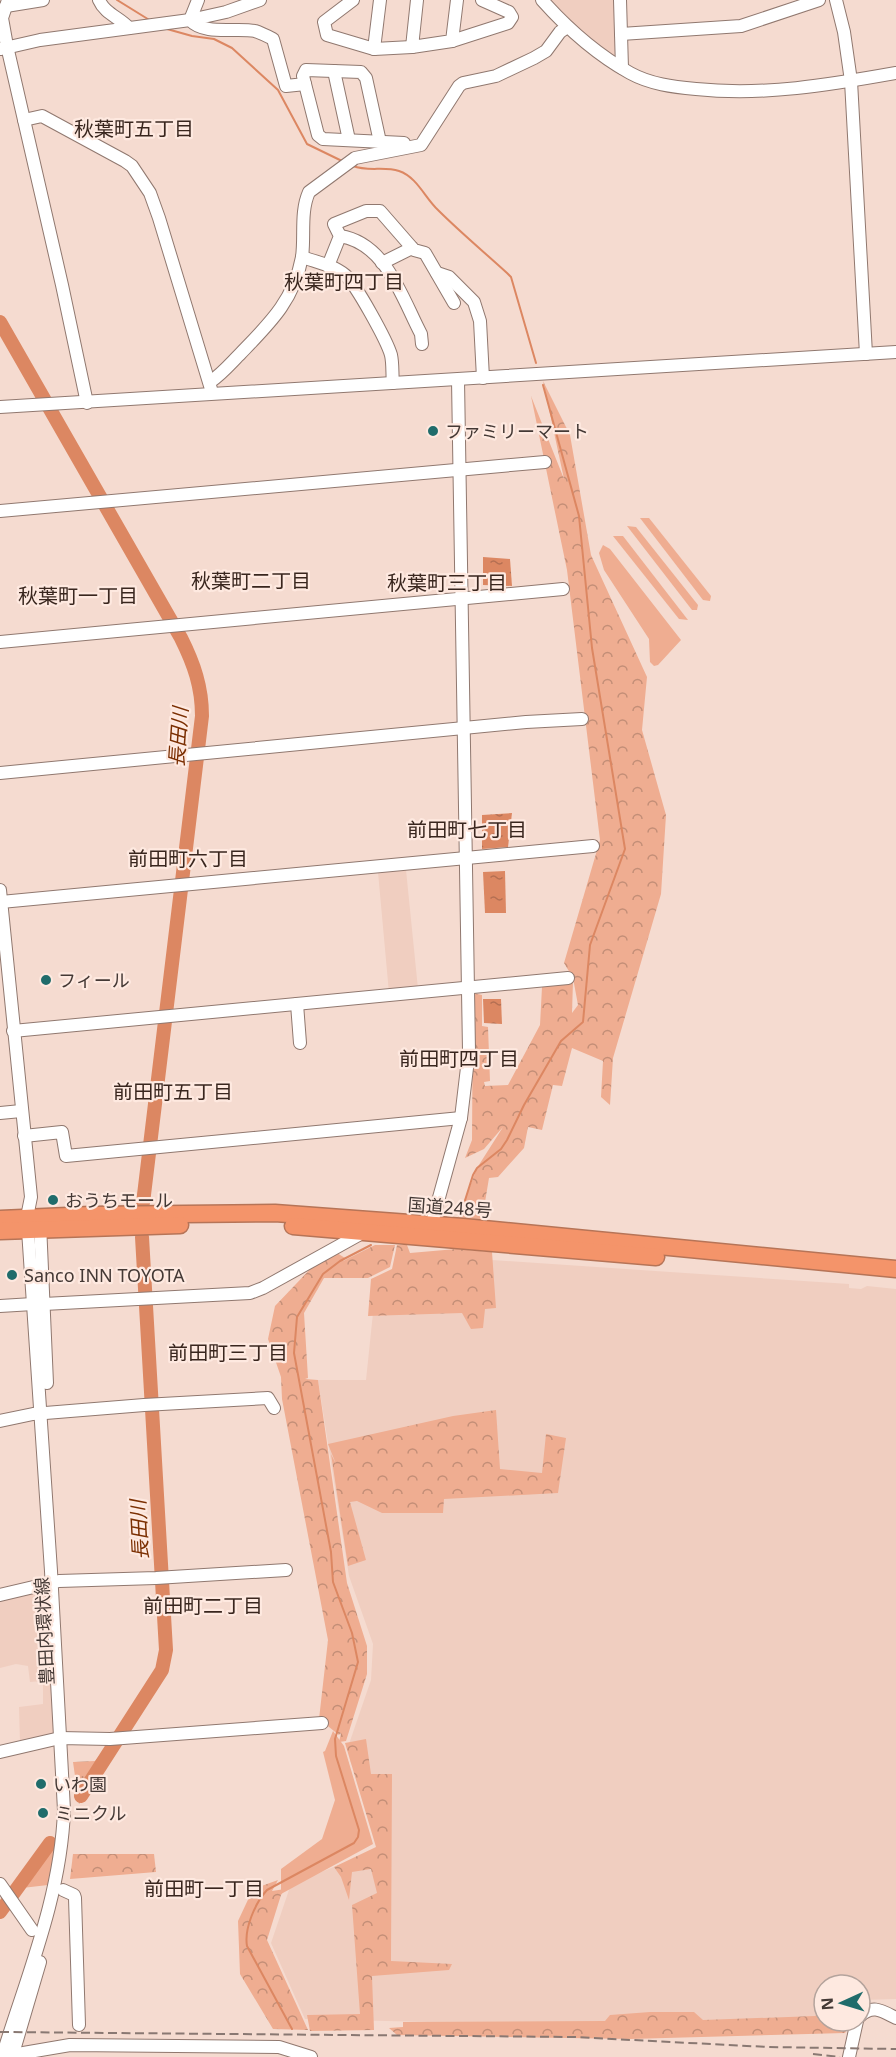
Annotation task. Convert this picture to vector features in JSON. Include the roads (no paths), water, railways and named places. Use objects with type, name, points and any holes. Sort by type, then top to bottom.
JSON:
[{"type":"highway","name":"国道248号","points":[[0,1231],[34,1223],[275,1213],[896,1278]]},
{"type":"highway","name":"国道248号","points":[[0,1219],[34,1223],[238,1224],[364,1232],[430,1231],[896,1269]]},
{"type":"street","points":[[43,0],[7,3],[2,18],[3,48],[24,120],[87,403]]},
{"type":"street","points":[[99,0],[106,12],[122,20],[129,28]]},
{"type":"street","points":[[198,0],[193,19],[194,25],[253,31],[273,39],[286,86],[305,84]]},
{"type":"street","points":[[193,19],[206,0]]},
{"type":"street","points":[[352,0],[324,22],[325,33],[374,49],[412,47],[452,41],[508,23],[512,17],[509,12],[482,0]]},
{"type":"street","points":[[374,49],[380,0]]},
{"type":"street","points":[[412,47],[417,0]]},
{"type":"street","points":[[452,41],[457,0]]},
{"type":"street","points":[[542,0],[567,27],[610,62],[648,81],[669,87],[717,92],[818,87],[896,73]]},
{"type":"street","points":[[620,0],[622,68]]},
{"type":"street","points":[[621,34],[741,26],[819,0]]},
{"type":"street","points":[[836,0],[844,32],[851,81],[866,354]]},
{"type":"street","points":[[3,48],[40,40],[193,19],[226,12],[256,1]]},
{"type":"street","points":[[211,388],[286,302],[302,257],[305,211],[309,192],[346,163],[359,157],[421,145],[459,86],[463,83],[496,76],[534,58],[546,51],[560,32],[567,27]]},
{"type":"street","points":[[380,142],[366,78],[361,72],[306,70],[303,76],[318,135],[323,139],[349,140],[380,142],[404,143]]},
{"type":"street","points":[[334,71],[349,140]]},
{"type":"street","points":[[24,120],[42,116],[125,160],[142,180],[153,202],[211,388]]},
{"type":"street","points":[[328,266],[340,236],[334,224],[366,211],[380,211],[412,248],[425,253],[454,303]]},
{"type":"street","points":[[340,236],[350,237],[369,247],[388,270],[421,334],[422,344]]},
{"type":"street","points":[[382,263],[412,248]]},
{"type":"street","points":[[302,257],[343,273],[354,283],[387,343],[391,357],[393,383]]},
{"type":"street","points":[[437,273],[449,277],[474,302],[480,321],[483,378]]},
{"type":"street","points":[[0,407],[87,403],[211,388],[458,380],[896,352]]},
{"type":"street","points":[[430,1231],[461,1118],[467,1083],[469,1051],[458,380]]},
{"type":"street","points":[[0,511],[545,462]]},
{"type":"street","points":[[0,642],[563,589]]},
{"type":"street","points":[[0,773],[199,752],[582,719]]},
{"type":"street","points":[[1,896],[182,886],[593,846]]},
{"type":"street","name":"豊田内環状線","points":[[1,896],[34,1223],[72,1823],[70,1852],[63,1890],[8,2056]]},
{"type":"street","points":[[13,1031],[568,978]]},
{"type":"street","points":[[297,1004],[300,1043]]},
{"type":"street","points":[[0,1113],[21,1111]]},
{"type":"street","points":[[24,1136],[62,1132],[66,1156],[461,1118]]},
{"type":"street","points":[[0,1306],[250,1293],[364,1232]]},
{"type":"street","points":[[0,1421],[45,1413],[268,1398],[274,1408]]},
{"type":"street","points":[[0,1595],[55,1582],[286,1570]]},
{"type":"street","points":[[0,1752],[65,1739],[110,1739],[322,1723]]},
{"type":"street","name":"豊田内環状線","points":[[8,2056],[59,1868],[63,1844],[65,1739]]},
{"type":"street","points":[[63,1890],[74,1895],[75,1898],[79,2025]]},
{"type":"street","points":[[6,1893],[32,1930]]},
{"type":"street","points":[[872,2009],[896,2018]]},
{"type":"street","points":[[849,2057],[854,2033]]},
{"type":"street","points":[[64,2057],[73,2045]]},
{"type":"street","points":[[73,2045],[82,2057]]},
{"type":"street","points":[[8,2056],[73,2045],[274,2047],[311,2057]]},
{"type":"water","points":[[483,557],[510,559],[512,586],[483,585]]},
{"type":"water","points":[[512,813],[508,847],[482,849],[482,815]]},
{"type":"water","points":[[505,871],[506,913],[485,913],[483,872]]},
{"type":"water","points":[[483,999],[501,999],[502,1024],[484,1023]]},
{"type":"waterway","points":[[117,0],[151,21]]},
{"type":"waterway","points":[[167,29],[214,39],[232,48],[278,90],[307,144],[342,161]]},
{"type":"waterway","points":[[353,166],[399,171],[411,178],[446,218],[511,277],[536,363]]},
{"type":"waterway","name":"長田川","points":[[0,322],[181,638],[193,666],[201,695],[202,716],[143,1203]]},
{"type":"waterway","points":[[461,1213],[477,1168],[501,1149],[561,1041],[583,1022],[590,945],[625,849],[592,648],[579,516],[543,385]]},
{"type":"waterway","name":"長田川","points":[[81,1796],[162,1670],[166,1650],[142,1237]]},
{"type":"waterway","points":[[292,2029],[247,1946],[247,1932],[251,1916],[267,1890],[354,1843],[359,1830],[336,1756],[335,1739],[358,1662],[352,1633],[333,1582],[331,1552],[294,1353],[297,1317],[323,1274],[340,1261],[371,1245]]},
{"type":"waterway","name":"長田川","points":[[0,1912],[50,1843]]},
{"type":"railway","points":[[0,2032],[574,2037],[768,2047],[896,2049]]},
{"type":"railway","points":[[813,2054],[840,2057]]},
{"type":"place","name":"ファミリーマート","points":[[433,431]]},
{"type":"place","name":"フィール","points":[[46,980]]},
{"type":"place","name":"おうちモール","points":[[53,1200]]},
{"type":"place","name":"Sanco INN TOYOTA","points":[[12,1275]]},
{"type":"place","name":"いわ園","points":[[41,1784]]},
{"type":"place","name":"ミニクル","points":[[43,1813]]},
{"type":"district","name":"秋葉町五丁目","points":[[134,128]]},
{"type":"district","name":"秋葉町四丁目","points":[[344,281]]},
{"type":"district","name":"秋葉町二丁目","points":[[251,580]]},
{"type":"district","name":"秋葉町三丁目","points":[[447,582]]},
{"type":"district","name":"秋葉町一丁目","points":[[78,595]]},
{"type":"district","name":"前田町七丁目","points":[[467,829]]},
{"type":"district","name":"前田町六丁目","points":[[188,858]]},
{"type":"district","name":"前田町四丁目","points":[[459,1058]]},
{"type":"district","name":"前田町五丁目","points":[[173,1091]]},
{"type":"district","name":"前田町三丁目","points":[[228,1352]]},
{"type":"district","name":"前田町二丁目","points":[[203,1605]]},
{"type":"district","name":"前田町一丁目","points":[[204,1888]]}]
